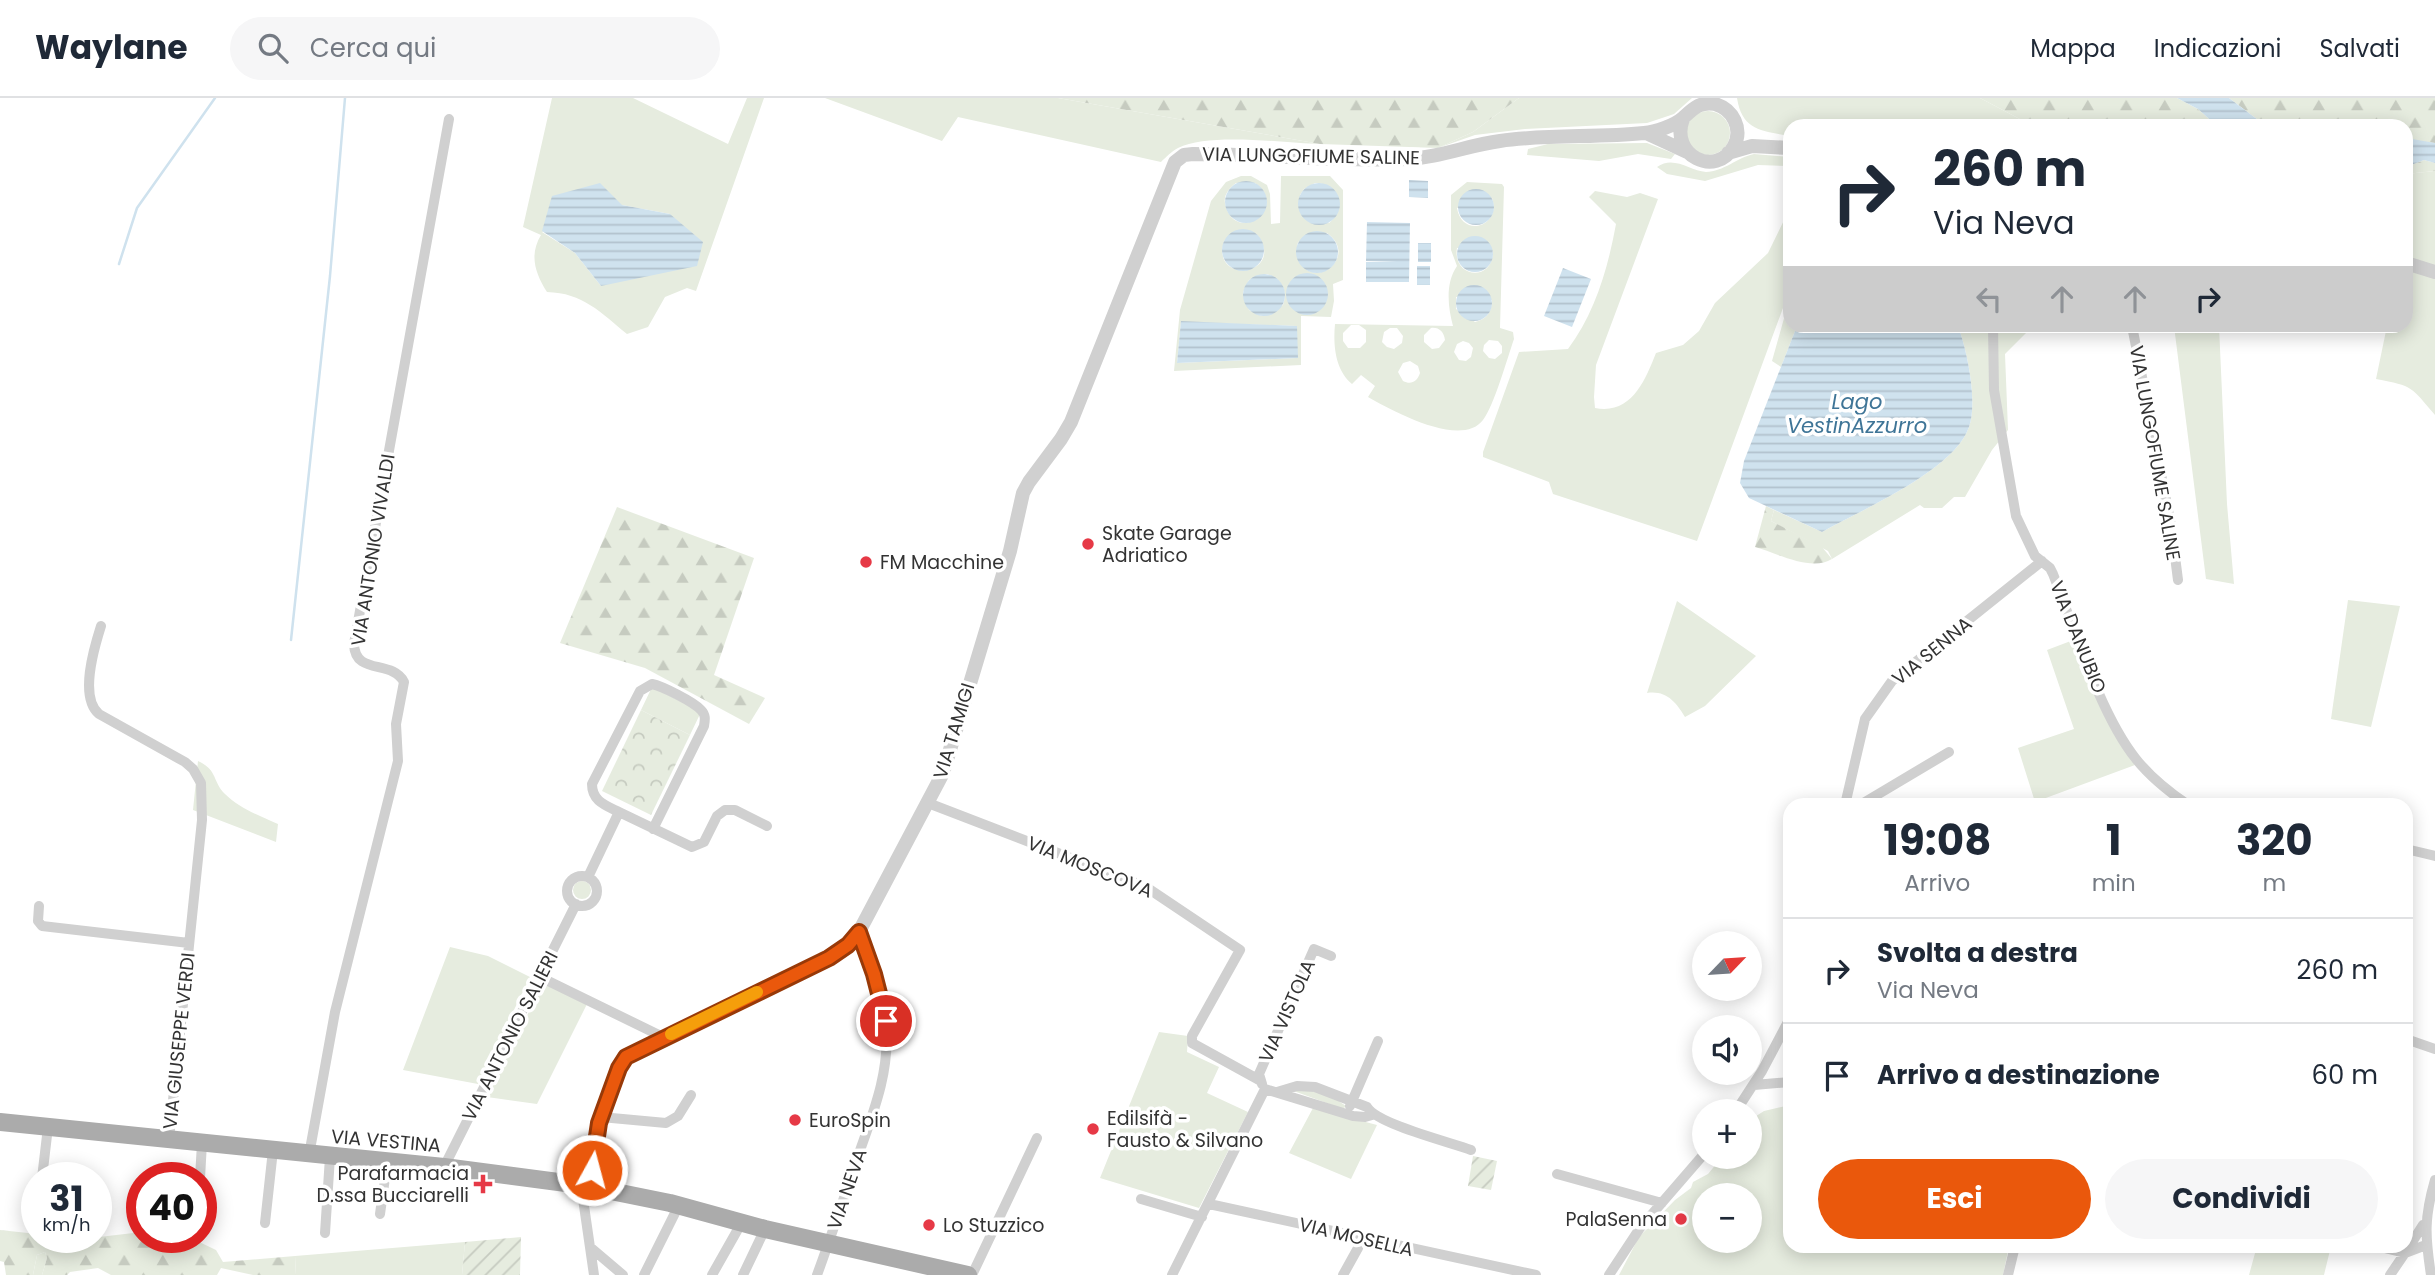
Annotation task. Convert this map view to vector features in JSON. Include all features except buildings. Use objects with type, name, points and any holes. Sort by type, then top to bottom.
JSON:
[{"type":"main road","name":"VIA VESTINA","points":[[0,1122],[444,1167],[586,1186],[679,1205],[765,1229],[970,1275]]},
{"type":"street","points":[[1728,153],[1737,138],[1731,98]]},
{"type":"street","points":[[1783,147],[1752,146],[1711,161],[1698,159],[1687,152],[1679,134],[1683,119],[1691,109],[1707,101],[1717,105],[1754,136],[1783,147]]},
{"type":"street","name":"VIA ANTONIO VIVALDI","points":[[309,1154],[338,996],[398,761],[396,724],[404,682],[396,673],[358,659],[354,644],[449,119]]},
{"type":"street","name":"VIA LUNGOFIUME SALINE","points":[[1184,155],[1405,160],[1433,157],[1502,141],[1645,133],[1683,119]]},
{"type":"street","name":"VIA LUNGOFIUME SALINE","points":[[1645,133],[1687,152]]},
{"type":"street","name":"VIA TAMIGI","points":[[586,1186],[601,1116],[623,1060],[663,1037],[829,958],[848,945],[859,932],[946,765],[1010,551],[1026,487],[1071,422],[1139,257],[1172,167],[1184,155]]},
{"type":"street","points":[[2413,265],[2435,272]]},
{"type":"street","name":"VIA DANUBIO","points":[[1993,333],[1994,390],[2016,516],[2035,556],[2053,574],[2119,733],[2150,776],[2179,798]]},
{"type":"street","name":"VIA LUNGOFIUME SALINE","points":[[2133,333],[2171,524],[2178,580]]},
{"type":"street","name":"VIA SENNA","points":[[1847,798],[1865,719],[1892,681],[2042,561]]},
{"type":"street","name":"VIA GIUSEPPE VERDI","points":[[101,626],[93,652],[89,694],[92,707],[185,762],[193,769],[201,783],[201,832],[169,1139]]},
{"type":"street","points":[[653,829],[705,719],[699,708],[656,684],[645,686],[640,691],[592,784],[597,800],[619,812],[653,829],[686,845],[694,847],[704,842],[717,816],[725,810],[735,810],[767,826]]},
{"type":"street","points":[[1872,798],[1949,752]]},
{"type":"street","name":"VIA MOSCOVA","points":[[928,803],[1146,887],[1240,950],[1192,1036],[1192,1043],[1267,1088]]},
{"type":"street","name":"VIA ANTONIO SALIERI","points":[[588,877],[619,812]]},
{"type":"street","points":[[2413,851],[2435,856]]},
{"type":"street","name":"VIA ANTONIO SALIERI","points":[[579,876],[588,877],[597,887],[596,895],[586,905],[576,904],[568,894],[569,885],[579,876]]},
{"type":"street","name":"VIA ANTONIO SALIERI","points":[[444,1167],[576,904]]},
{"type":"street","name":"VIA GIUSEPPE VERDI","points":[[39,906],[38,921],[42,926],[189,943]]},
{"type":"street","name":"VIA NEVA","points":[[817,1275],[876,1101],[886,1054],[883,1007],[859,932]]},
{"type":"street","name":"VIA VISTOLA","points":[[1331,956],[1314,949],[1259,1074],[1267,1088],[1348,1114],[1365,1117],[1372,1115],[1471,1150]]},
{"type":"street","points":[[540,977],[663,1037]]},
{"type":"street","points":[[1762,1071],[1783,1033]]},
{"type":"street","points":[[1348,1114],[1378,1041]]},
{"type":"street","points":[[2413,1041],[2435,1049]]},
{"type":"street","points":[[1762,1084],[1783,1083]]},
{"type":"street","points":[[1744,1099],[1754,1085]]},
{"type":"street","name":"VIA VISTOLA","points":[[1267,1088],[1315,1087],[1367,1107],[1372,1115]]},
{"type":"street","name":"VIA VISTOLA","points":[[1172,1275],[1267,1088]]},
{"type":"street","points":[[601,1116],[666,1123],[678,1116],[691,1095]]},
{"type":"street","points":[[44,1162],[48,1127]]},
{"type":"street","points":[[970,1275],[1037,1138]]},
{"type":"street","points":[[201,1162],[202,1143]]},
{"type":"street","points":[[265,1223],[273,1150]]},
{"type":"street","points":[[325,1233],[330,1157]]},
{"type":"street","points":[[380,1214],[387,1163]]},
{"type":"street","points":[[1609,1275],[1635,1235],[1692,1168]]},
{"type":"street","points":[[1557,1174],[1662,1203]]},
{"type":"street","points":[[2431,1275],[2426,1245],[2426,1222],[2435,1180]]},
{"type":"street","points":[[586,1186],[594,1275]]},
{"type":"street","points":[[1141,1199],[1202,1217]]},
{"type":"street","name":"VIA MOSELLA","points":[[1209,1204],[1503,1272],[1536,1275]]},
{"type":"street","points":[[643,1275],[679,1205]]},
{"type":"street","points":[[712,1275],[742,1222]]},
{"type":"street","points":[[2413,1241],[2426,1222]]},
{"type":"street","points":[[743,1275],[765,1229]]},
{"type":"street","points":[[2413,1250],[2426,1245]]},
{"type":"street","points":[[590,1247],[623,1275]]},
{"type":"street","points":[[1343,1275],[1357,1248]]},
{"type":"street","points":[[2008,1275],[2013,1253]]},
{"type":"street","points":[[2390,1275],[2405,1253]]},
{"type":"green space","points":[[552,98],[633,98],[728,144],[747,98],[764,98],[696,291],[687,288],[665,297],[648,327],[627,334],[581,300],[547,292],[539,278],[534,257],[541,235],[523,227]],"holes":[[[622,205],[670,214],[601,286],[575,253],[542,232]]]},
{"type":"green space","points":[[825,98],[1058,98],[1320,144],[1208,140],[1178,148],[1161,162],[958,117],[942,141]]},
{"type":"green space","points":[[1058,98],[1519,98],[1473,132],[1438,148],[1320,144]]},
{"type":"green space","points":[[1519,98],[1692,98],[1674,114],[1647,123],[1525,129],[1475,135],[1438,148],[1473,132]]},
{"type":"green space","points":[[1737,98],[1980,98],[2020,119],[1783,119],[1783,134],[1755,127],[1740,109]]},
{"type":"green space","points":[[1980,98],[2177,98],[2198,109],[2209,119],[2020,119]]},
{"type":"green space","points":[[2229,98],[2435,98],[2435,143],[2413,141],[2413,119],[2257,119]]},
{"type":"green space","points":[[1708,111],[1724,117],[1730,133],[1724,149],[1708,155],[1692,149],[1686,133],[1692,117]]},
{"type":"green space","points":[[1647,143],[1675,154],[1671,159],[1638,154],[1599,161],[1527,155],[1528,149],[1548,144]]},
{"type":"green space","points":[[1754,154],[1783,156],[1783,166],[1758,165],[1705,181],[1667,174],[1657,167],[1676,163],[1706,172]]},
{"type":"green space","points":[[2424,160],[2435,163],[2435,171],[2413,173],[2413,164]]},
{"type":"green space","points":[[2435,171],[2435,415],[2411,389],[2376,379],[2386,333],[2413,333],[2413,173]]},
{"type":"green space","points":[[1241,176],[1251,176],[1267,185],[1271,224],[1280,223],[1281,176],[1330,176],[1343,190],[1343,280],[1333,284],[1331,317],[1301,316],[1301,365],[1174,371],[1180,310],[1211,201],[1226,182]],"holes":[[[1255,183],[1264,193],[1264,211],[1257,218],[1249,222],[1232,218],[1225,200],[1233,185]],[[1315,183],[1330,187],[1338,198],[1335,217],[1329,223],[1300,195],[1304,189]],[[1246,230],[1260,238],[1264,254],[1261,263],[1244,270],[1234,269],[1227,264],[1223,254],[1224,241]],[[1327,233],[1335,242],[1337,259],[1325,271],[1308,271],[1298,259],[1298,242]],[[1267,274],[1277,279],[1285,295],[1283,305],[1261,316],[1249,310],[1243,292],[1249,280]],[[1181,322],[1297,326],[1297,358],[1177,363]]]},
{"type":"green space","points":[[1467,182],[1502,184],[1504,187],[1500,328],[1513,332],[1514,339],[1496,393],[1483,420],[1473,428],[1459,430],[1443,429],[1409,418],[1368,397],[1375,386],[1361,375],[1352,384],[1346,378],[1336,357],[1334,340],[1335,324],[1453,326],[1449,288],[1457,266],[1451,250],[1451,195]],"holes":[[[1492,198],[1494,208],[1487,222],[1473,226],[1460,218],[1457,208]],[[1457,248],[1493,251],[1487,268],[1480,272],[1466,271],[1457,258]],[[1456,297],[1492,300],[1488,314],[1475,322],[1456,309]],[[1351,325],[1359,325],[1366,330],[1366,342],[1360,348],[1348,348],[1343,341],[1343,333]],[[1390,328],[1397,328],[1403,336],[1402,343],[1394,349],[1382,342],[1384,332]],[[1431,328],[1436,328],[1444,335],[1445,340],[1439,348],[1432,349],[1424,342],[1424,335]],[[1489,340],[1498,341],[1502,346],[1502,353],[1495,359],[1489,358],[1483,351]],[[1463,341],[1469,343],[1473,348],[1471,357],[1466,361],[1459,360],[1454,352],[1457,344]],[[1410,361],[1418,366],[1420,373],[1415,381],[1403,381],[1398,372],[1403,363]]]},
{"type":"green space","points":[[1595,191],[1627,197],[1640,193],[1658,199],[1596,365],[1595,408],[1608,409],[1627,401],[1641,385],[1656,353],[1683,345],[1699,331],[1715,303],[1768,253],[1783,222],[1783,308],[1697,541],[1553,494],[1549,482],[1483,457],[1519,352],[1568,349],[1593,305],[1609,257],[1616,224],[1589,197]]},
{"type":"green space","points":[[1783,322],[1783,333],[1794,333],[1781,367],[1772,361]]},
{"type":"green space","points":[[1960,333],[2026,333],[2005,354],[2008,430],[1992,450],[1965,497],[1954,497],[1942,508],[1924,508],[1920,505],[1832,559],[1828,551],[1771,521],[1774,510],[1822,532],[1905,487],[1946,458],[1960,443],[1969,427],[1971,416],[1972,390]]},
{"type":"green space","points":[[2175,333],[2219,333],[2227,504],[2234,584],[2206,579]]},
{"type":"green space","points":[[1766,506],[1774,510],[1771,521],[1822,547],[1832,559],[1824,562],[1804,562],[1755,547]]},
{"type":"green space","points":[[617,507],[754,558],[714,675],[765,698],[749,724],[645,668],[560,643]]},
{"type":"green space","points":[[2348,600],[2400,606],[2371,727],[2331,719]]},
{"type":"green space","points":[[1677,601],[1756,656],[1705,706],[1685,717],[1670,698],[1660,693],[1647,693]]},
{"type":"green space","points":[[2076,639],[2135,765],[2046,798],[2034,798],[2018,748],[2074,729],[2047,650]]},
{"type":"green space","points":[[652,687],[701,712],[690,735],[641,710]]},
{"type":"green space","points":[[641,710],[690,735],[651,815],[602,791]]},
{"type":"green space","points":[[198,761],[209,768],[221,789],[231,799],[278,824],[276,842],[193,810]]},
{"type":"green space","points":[[582,881],[588,884],[591,890],[588,896],[582,899],[576,896],[573,890],[576,884]]},
{"type":"green space","points":[[450,947],[488,956],[530,977],[478,1084],[403,1070]]},
{"type":"green space","points":[[543,983],[587,1004],[537,1104],[487,1097]]},
{"type":"green space","points":[[1159,1032],[1188,1036],[1187,1052],[1219,1067],[1207,1093],[1248,1112],[1199,1208],[1100,1178]]},
{"type":"green space","points":[[1300,1087],[1334,1098],[1346,1106],[1343,1109],[1291,1090]]},
{"type":"green space","points":[[1783,1107],[1783,1253],[2008,1253],[2003,1275],[1619,1275],[1639,1237],[1692,1185],[1692,1253],[1762,1253],[1762,1183],[1693,1183],[1712,1169],[1762,1169],[1762,1112]]},
{"type":"green space","points":[[1313,1108],[1377,1125],[1351,1179],[1289,1153]]},
{"type":"green space","points":[[1473,1156],[1497,1161],[1491,1190],[1468,1186]]},
{"type":"green space","points":[[0,1230],[21,1232],[21,1253],[42,1253],[37,1255],[33,1275],[6,1275],[4,1262],[0,1261]]},
{"type":"green space","points":[[126,1234],[126,1253],[217,1252],[223,1262],[295,1256],[296,1275],[253,1275],[221,1268],[217,1275],[111,1275],[98,1268],[70,1272],[67,1275],[42,1275],[47,1258],[45,1253],[112,1253],[112,1236]]},
{"type":"green space","points":[[521,1237],[520,1275],[462,1275],[465,1242]]},
{"type":"green space","points":[[465,1242],[462,1275],[296,1275],[295,1256]]},
{"type":"green space","points":[[45,1253],[47,1258],[42,1275],[33,1275],[37,1255]]},
{"type":"green space","points":[[2255,1253],[2329,1253],[2324,1275],[2249,1275]]},
{"type":"water","points":[[2177,98],[2229,98],[2257,119],[2209,119],[2198,109]]},
{"type":"water","points":[[2413,139],[2435,143],[2435,163],[2424,160],[2413,164]]},
{"type":"water","points":[[1409,180],[1428,181],[1428,198],[1409,197]]},
{"type":"water","points":[[1246,181],[1261,187],[1267,202],[1261,217],[1246,223],[1231,217],[1225,202],[1231,187]]},
{"type":"water","points":[[600,183],[622,205],[670,214],[703,242],[697,266],[601,286],[575,253],[542,231],[552,196]]},
{"type":"water","points":[[1319,183],[1334,189],[1340,204],[1334,219],[1319,225],[1304,219],[1298,204],[1304,189]]},
{"type":"water","points":[[1476,189],[1489,194],[1494,207],[1489,220],[1476,225],[1463,220],[1458,207],[1463,194]]},
{"type":"water","points":[[1367,222],[1410,223],[1409,282],[1366,282],[1366,262],[1397,262],[1366,261]]},
{"type":"water","points":[[1243,229],[1258,235],[1264,250],[1258,265],[1243,271],[1228,265],[1222,250],[1228,235]]},
{"type":"water","points":[[1317,231],[1332,237],[1338,252],[1332,267],[1317,273],[1302,267],[1296,252],[1302,237]]},
{"type":"water","points":[[1475,236],[1488,241],[1493,254],[1488,267],[1475,272],[1462,267],[1457,254],[1462,241]]},
{"type":"water","points":[[1418,243],[1431,243],[1431,262],[1418,262]]},
{"type":"water","points":[[1417,266],[1430,266],[1430,285],[1417,285]]},
{"type":"water","points":[[1563,268],[1591,279],[1572,327],[1544,316]]},
{"type":"water","points":[[1307,273],[1322,279],[1328,294],[1322,309],[1307,315],[1292,309],[1286,294],[1292,279]]},
{"type":"water","points":[[1264,274],[1279,280],[1285,295],[1279,310],[1264,316],[1249,310],[1243,295],[1249,280]]},
{"type":"water","points":[[1474,285],[1487,290],[1492,303],[1487,316],[1474,321],[1461,316],[1456,303],[1461,290]]},
{"type":"water","points":[[1181,321],[1297,326],[1298,358],[1177,363]]},
{"type":"water","name":"Lago VestinAzzurro","points":[[1794,333],[1960,333],[1972,390],[1969,427],[1960,443],[1946,458],[1905,487],[1822,532],[1749,498],[1740,483],[1744,461]]},
{"type":"waterway","points":[[119,264],[137,208],[215,98]]},
{"type":"waterway","points":[[291,640],[330,276],[345,98]]},
{"type":"slow traffic","points":[[671,1034],[757,992]]},
{"type":"place","name":"Skate Garage Adriatico","points":[[1088,544]]},
{"type":"place","name":"FM Macchine","points":[[866,562]]},
{"type":"place","name":"EuroSpin","points":[[795,1120]]},
{"type":"place","name":"Edilsifà - Fausto & Silvano","points":[[1093,1129]]},
{"type":"place","name":"Parafarmacia D.ssa Bucciarelli","points":[[483,1184]]},
{"type":"place","name":"PalaSenna","points":[[1681,1219]]},
{"type":"place","name":"Lo Stuzzico","points":[[929,1225]]},
{"type":"route","points":[[592,1170],[599,1123],[619,1068],[626,1057],[829,958],[840,952],[859,932],[874,974],[886,1021]]}]
